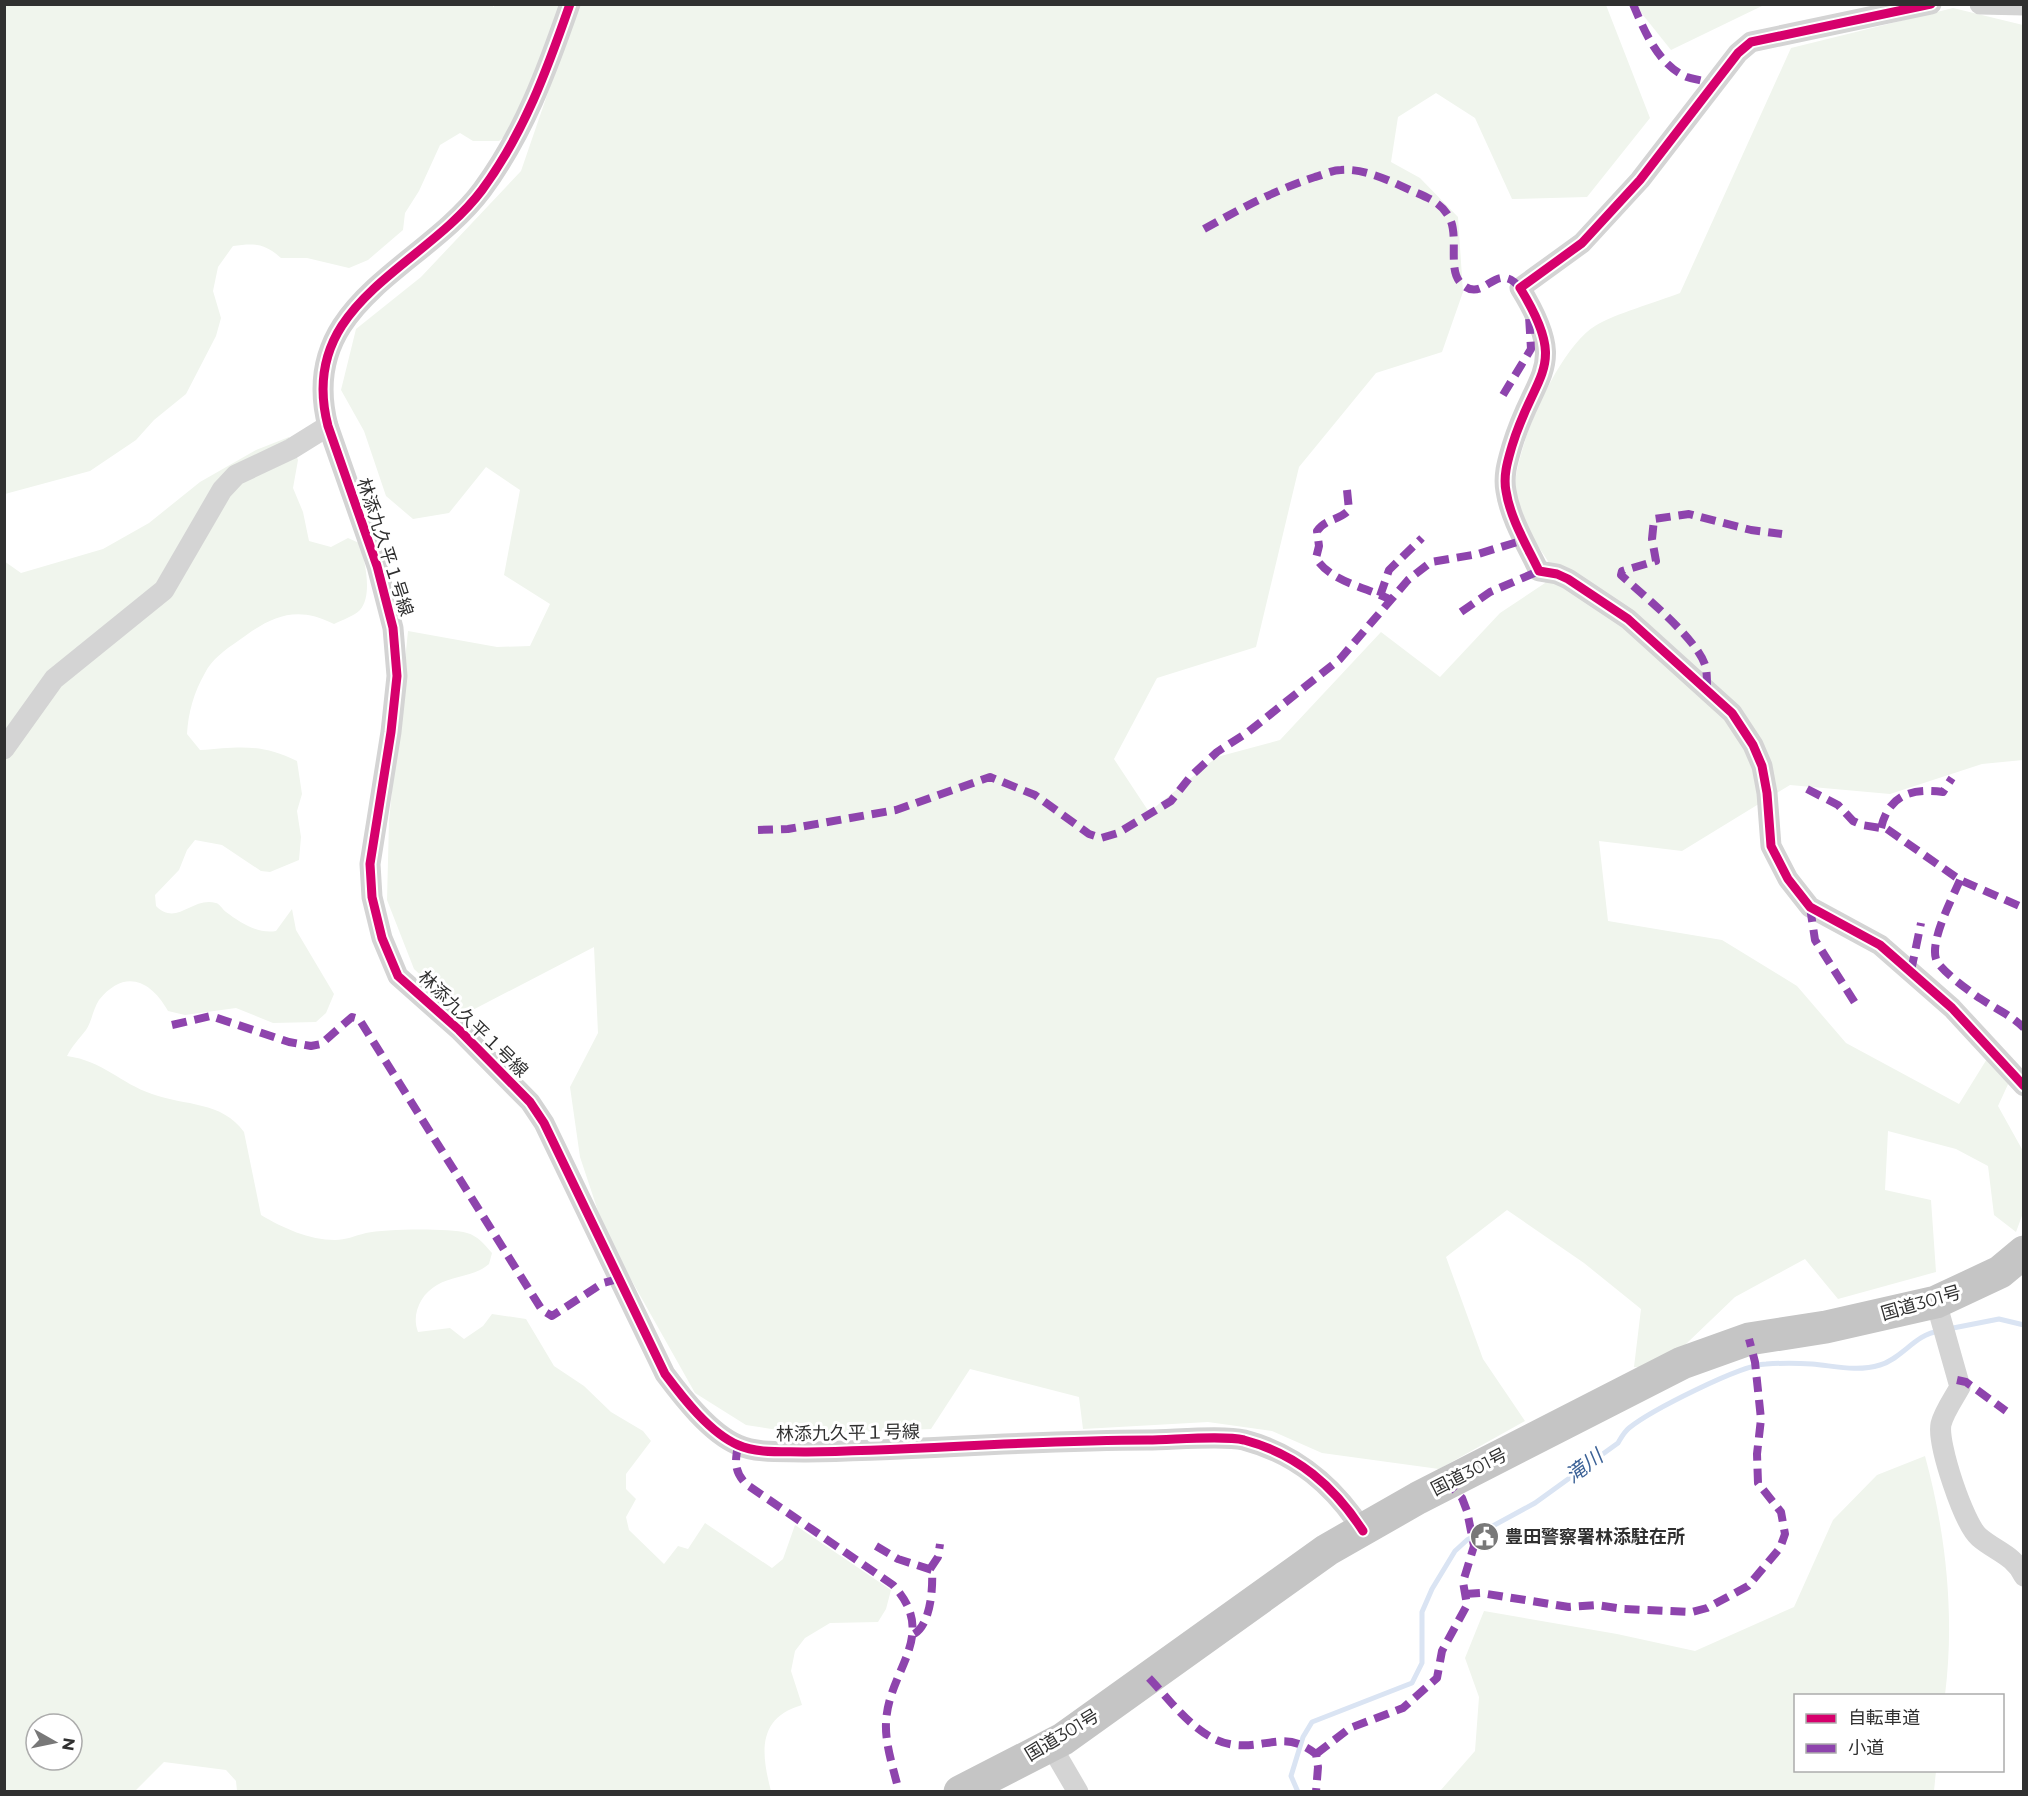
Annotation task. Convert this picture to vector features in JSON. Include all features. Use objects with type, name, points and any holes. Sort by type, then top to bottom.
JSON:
[{"type":"highway","name":"国道301号","points":[[960,1791],[1050,1744],[1101,1713],[1271,1588],[1327,1550],[1364,1531],[1418,1498],[1682,1363],[1749,1339],[1826,1327],[1936,1302],[2000,1272],[2024,1252]]},
{"type":"street","name":"林添九久平１号線","points":[[570,4],[543,82],[518,136],[482,190],[450,226],[423,250],[392,271],[355,306],[339,330],[322,378],[322,403],[328,426],[377,566],[393,628],[397,676],[393,721],[370,864],[372,897],[382,938],[398,976],[459,1030],[530,1102],[544,1123],[648,1343],[687,1404],[738,1445],[766,1450],[856,1451],[1082,1440],[1242,1440],[1286,1456],[1316,1474],[1345,1504],[1364,1531]]},
{"type":"street","points":[[1931,4],[1751,42],[1738,53],[1640,180],[1582,243],[1520,288],[1537,315],[1545,336],[1547,356],[1544,374],[1518,425],[1505,472],[1505,490],[1539,571],[1557,574],[1568,579],[1628,619],[1732,713],[1753,745],[1762,766],[1767,794],[1771,846],[1788,879],[1810,907],[1880,945],[1952,1008],[2024,1086]]},
{"type":"street","points":[[1980,4],[2024,5]]},
{"type":"street","points":[[4,749],[54,679],[164,590],[222,490],[236,475],[291,449],[328,426]]},
{"type":"street","points":[[1936,1302],[1960,1387],[1941,1423],[1940,1438],[1947,1461],[1969,1524],[1978,1537],[2019,1565],[2024,1576]]},
{"type":"street","points":[[1050,1744],[1078,1791]]},
{"type":"shaded area","points":[[493,4],[493,7],[497,4],[561,5],[511,132],[499,141],[473,141],[460,133],[440,145],[419,191],[405,213],[403,230],[368,260],[349,268],[307,258],[281,258],[269,249],[258,245],[233,246],[218,267],[213,291],[221,318],[216,336],[186,394],[154,420],[136,440],[90,471],[5,494],[5,5]]},
{"type":"shaded area","points":[[578,5],[1606,5],[1650,118],[1587,197],[1512,199],[1475,118],[1436,93],[1398,117],[1391,162],[1420,178],[1458,217],[1463,292],[1442,352],[1376,373],[1299,467],[1256,647],[1157,678],[1114,759],[1149,812],[1217,757],[1280,740],[1381,632],[1440,677],[1500,613],[1545,583],[1549,563],[1524,525],[1515,504],[1519,461],[1538,407],[1565,357],[1580,338],[1603,322],[1680,293],[1791,48],[1953,8],[2023,25],[2023,760],[1982,764],[1890,794],[1790,785],[1682,851],[1599,841],[1608,921],[1722,940],[1797,986],[1846,1043],[1959,1104],[1990,1054],[2010,1080],[1998,1106],[2023,1151],[2023,1213],[2016,1232],[1994,1215],[1988,1166],[1956,1149],[1888,1131],[1885,1190],[1931,1200],[1936,1272],[1838,1299],[1805,1259],[1735,1297],[1662,1367],[1634,1367],[1641,1309],[1584,1263],[1507,1210],[1446,1257],[1483,1359],[1525,1421],[1439,1469],[1322,1453],[1272,1431],[1208,1422],[1083,1429],[1079,1397],[970,1369],[931,1429],[803,1434],[746,1425],[695,1393],[606,1235],[580,1157],[570,1087],[598,1033],[594,947],[463,1015],[414,969],[387,900],[389,821],[408,631],[497,647],[530,646],[550,604],[504,575],[520,490],[486,467],[449,513],[413,519],[386,496],[364,431],[341,390],[356,329],[421,277],[521,171]]},
{"type":"shaded area","points":[[1635,5],[1764,5],[1671,50]]},
{"type":"shaded area","points":[[289,437],[298,460],[293,488],[303,512],[309,541],[331,547],[348,538],[359,543],[364,558],[367,587],[364,604],[360,610],[334,624],[320,618],[295,614],[261,625],[224,651],[211,664],[198,688],[190,710],[187,734],[200,750],[238,747],[261,749],[297,761],[302,794],[297,811],[301,837],[299,860],[270,872],[261,871],[222,845],[195,840],[187,850],[179,870],[155,895],[156,906],[164,912],[171,913],[199,903],[216,903],[243,924],[262,931],[276,931],[292,909],[296,930],[334,994],[326,1013],[316,1022],[273,1023],[236,1008],[185,1015],[168,1011],[161,1000],[145,985],[127,981],[108,990],[99,1000],[86,1030],[67,1056],[91,1062],[152,1094],[214,1110],[235,1122],[244,1132],[261,1215],[287,1229],[306,1236],[335,1240],[366,1233],[401,1230],[458,1231],[481,1241],[492,1253],[489,1264],[431,1289],[419,1305],[416,1318],[418,1332],[450,1328],[464,1339],[483,1326],[492,1314],[526,1319],[554,1366],[584,1386],[611,1412],[643,1431],[651,1441],[626,1474],[626,1489],[636,1499],[626,1517],[629,1530],[664,1564],[678,1546],[688,1549],[705,1523],[772,1568],[783,1559],[795,1525],[891,1590],[886,1609],[878,1622],[830,1623],[805,1638],[795,1651],[791,1671],[802,1705],[787,1711],[777,1719],[766,1739],[765,1763],[771,1791],[237,1791],[236,1781],[226,1770],[164,1762],[135,1791],[5,1791],[4,561],[21,573],[103,549],[149,523],[200,482],[256,450]]},
{"type":"shaded area","points":[[1925,1456],[1938,1515],[1947,1575],[1949,1635],[1945,1694],[1794,1694],[1794,1772],[1936,1772],[1934,1791],[1440,1791],[1475,1751],[1479,1697],[1465,1658],[1484,1611],[1617,1634],[1695,1651],[1794,1607],[1833,1520],[1877,1475]]},
{"type":"waterway","name":"滝川","points":[[1948,1329],[1999,1319],[2024,1325]]},
{"type":"waterway","name":"滝川","points":[[1298,1792],[1291,1776],[1303,1737],[1312,1722],[1412,1683],[1422,1663],[1422,1612],[1432,1589],[1455,1551],[1467,1540],[1535,1503],[1618,1443],[1627,1430],[1640,1420],[1717,1380],[1754,1366],[1766,1364],[1871,1367],[1888,1362],[1922,1337],[1939,1331]]},
{"type":"marked path","points":[[1633,4],[1653,46],[1668,64],[1687,77],[1714,86]]},
{"type":"marked path","points":[[1204,229],[1258,200],[1300,182],[1334,171],[1359,171],[1422,195],[1443,208],[1450,219],[1454,235],[1455,271],[1462,284],[1470,289],[1477,289],[1504,278],[1512,280],[1520,288]]},
{"type":"marked path","points":[[1503,395],[1531,349],[1529,316]]},
{"type":"marked path","points":[[1347,490],[1349,510],[1324,524],[1317,531],[1319,546],[1316,558],[1322,566],[1340,579],[1391,600]]},
{"type":"marked path","points":[[1707,687],[1706,668],[1702,657],[1670,619],[1621,575],[1622,571],[1656,561],[1652,539],[1654,519],[1689,514],[1751,530],[1782,534]]},
{"type":"marked path","points":[[1380,596],[1389,570],[1422,538]]},
{"type":"marked path","points":[[758,830],[788,829],[896,810],[990,777],[1035,795],[1089,834],[1101,838],[1118,833],[1171,801],[1191,776],[1217,752],[1248,732],[1340,659],[1408,580],[1431,562],[1478,554],[1524,540]]},
{"type":"marked path","points":[[1461,612],[1490,592],[1539,571]]},
{"type":"marked path","points":[[1881,828],[1890,807],[1896,801],[1922,791],[1943,792],[1952,778]]},
{"type":"marked path","points":[[1807,789],[1838,805],[1853,821],[1862,825],[1887,829],[1960,880],[2024,908]]},
{"type":"marked path","points":[[1960,880],[1938,934],[1935,946],[1938,963],[1965,987],[2024,1028]]},
{"type":"marked path","points":[[1810,907],[1815,940],[1857,1006]]},
{"type":"marked path","points":[[1911,971],[1921,923]]},
{"type":"marked path","points":[[172,1025],[211,1016],[289,1042],[311,1046],[321,1044],[352,1017],[359,1019],[542,1310],[552,1316],[603,1283],[618,1279]]},
{"type":"marked path","points":[[1465,1594],[1481,1593],[1569,1607],[1596,1605],[1624,1609],[1692,1612],[1707,1608],[1748,1586],[1780,1548],[1785,1534],[1781,1512],[1758,1483],[1757,1454],[1761,1419],[1755,1362],[1749,1339]]},
{"type":"marked path","points":[[1957,1380],[1966,1382],[2006,1411]]},
{"type":"marked path","points":[[738,1445],[736,1466],[746,1484],[893,1585],[906,1603],[912,1620],[912,1637],[889,1704],[886,1723],[888,1749],[899,1792]]},
{"type":"marked path","points":[[1316,1754],[1350,1728],[1403,1708],[1437,1678],[1442,1651],[1467,1605],[1463,1582],[1474,1546],[1462,1498],[1448,1483]]},
{"type":"marked path","points":[[930,1569],[938,1557],[940,1544]]},
{"type":"marked path","points":[[876,1546],[898,1559],[932,1570],[930,1605],[924,1622],[914,1634]]},
{"type":"marked path","points":[[1149,1678],[1187,1719],[1210,1737],[1236,1745],[1286,1741],[1305,1747],[1316,1754],[1318,1767],[1316,1792]]},
{"type":"cycle path","points":[[570,4],[533,100],[497,168],[482,190],[457,218],[371,292],[347,318],[330,348],[323,384],[328,426],[377,566],[393,628],[397,676],[391,732],[370,864],[372,897],[382,938],[398,976],[459,1030],[530,1102],[544,1123],[665,1374],[707,1424],[738,1445],[772,1452],[807,1452],[1063,1442],[1211,1438],[1244,1440],[1281,1454],[1313,1474],[1340,1500],[1363,1531]]},
{"type":"cycle path","points":[[1931,4],[1751,42],[1738,53],[1640,180],[1582,243],[1520,288],[1535,315],[1543,336],[1546,354],[1538,384],[1512,446],[1506,468],[1505,485],[1515,522],[1539,571],[1557,574],[1568,579],[1628,619],[1732,713],[1753,745],[1762,766],[1767,793],[1771,846],[1788,879],[1810,907],[1880,945],[1952,1008],[2024,1086]]},
{"type":"place","name":"豊田警察署林添駐在所","points":[[1484,1537]]}]
